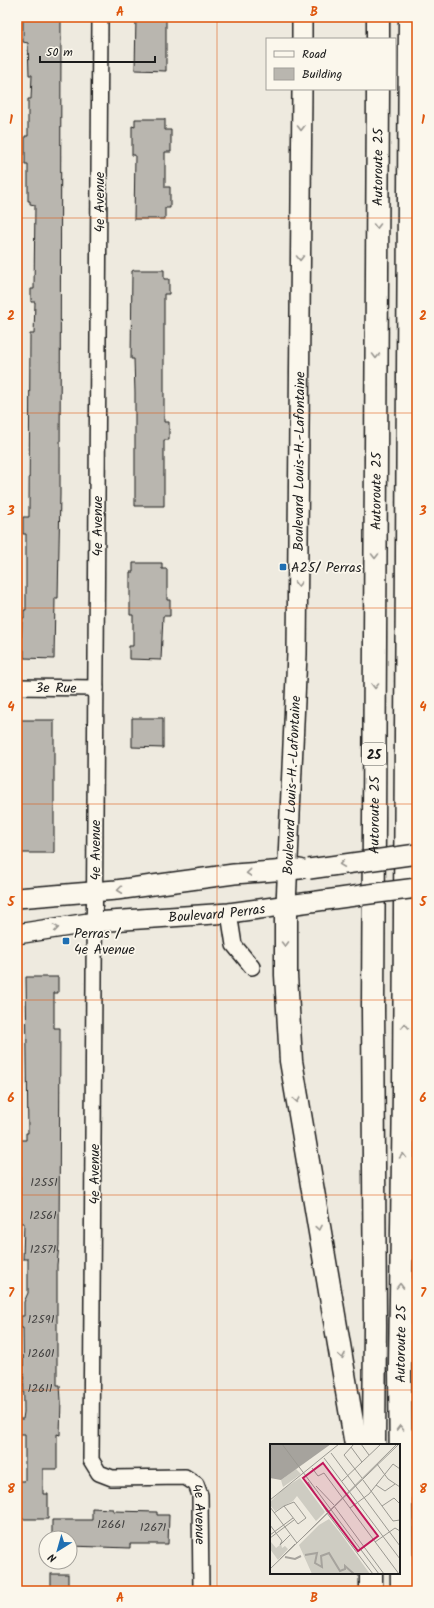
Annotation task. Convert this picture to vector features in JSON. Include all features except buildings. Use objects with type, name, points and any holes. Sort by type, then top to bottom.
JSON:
[{"type":"highway","points":[[378,17],[378,38]]},
{"type":"highway","name":"Autoroute 25","points":[[402,1591],[400,1367],[404,1092],[410,17]]},
{"type":"highway","name":"Autoroute 25","points":[[374,1444],[375,1325],[373,1022],[378,90]]},
{"type":"highway","points":[[295,904],[286,982],[291,1061],[356,1444]]},
{"type":"highway","points":[[402,1551],[417,1439]]},
{"type":"highway","points":[[370,1574],[371,1591]]},
{"type":"main road","points":[[302,17],[302,38]]},
{"type":"main road","name":"Boulevard Louis-H.-Lafontaine","points":[[295,904],[288,870],[297,654],[302,90]]},
{"type":"main road","points":[[17,898],[309,869],[417,854]]},
{"type":"main road","name":"Boulevard Perras","points":[[17,934],[95,922],[229,913],[417,888]]},
{"type":"street","name":"4e Avenue","points":[[100,17],[91,1460],[99,1473],[112,1478],[184,1477],[196,1484],[200,1495],[201,1591]]},
{"type":"street","name":"3e Rue","points":[[17,687],[96,688]]},
{"type":"street","points":[[229,913],[234,945],[252,967]]},
{"type":"place","name":"A25/ Perras","points":[[283,567]]},
{"type":"place","name":"Perras / 4e Avenue","points":[[66,941]]}]
